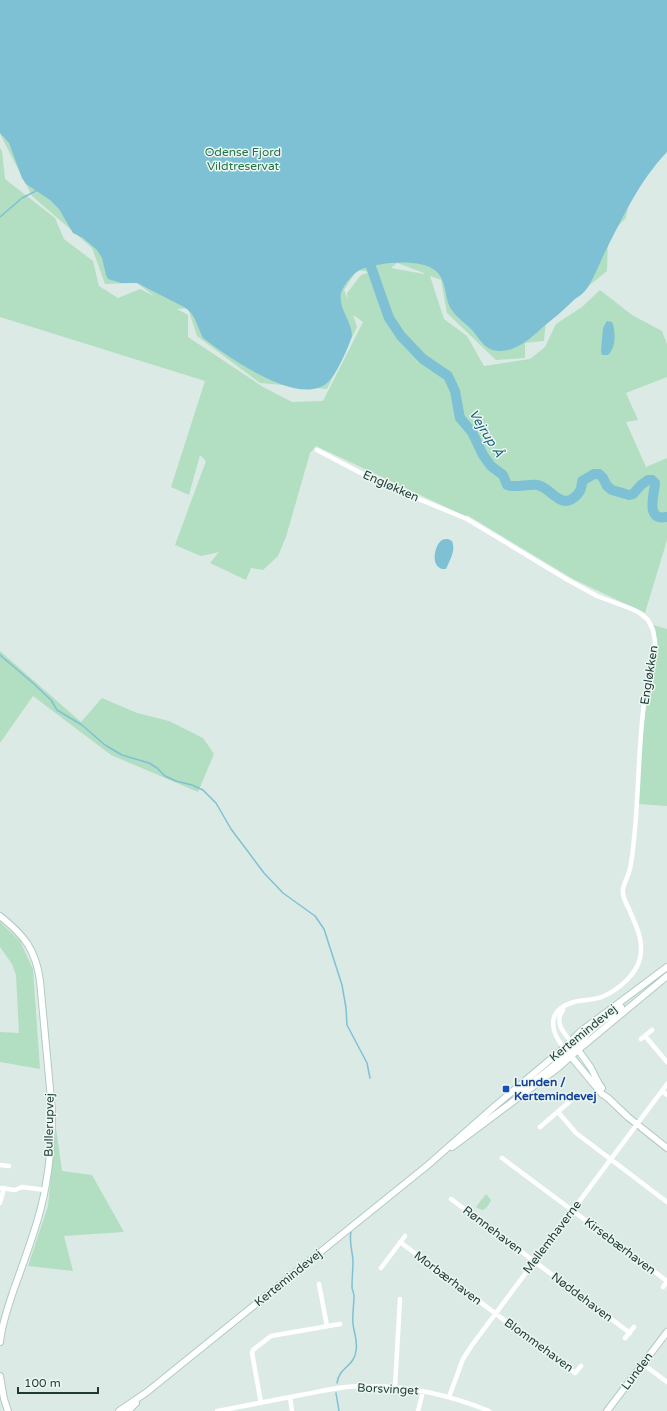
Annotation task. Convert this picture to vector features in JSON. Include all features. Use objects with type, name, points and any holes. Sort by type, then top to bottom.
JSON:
[{"type":"main road","name":"Bullerupvej","points":[[0,916],[14,927],[28,944],[39,970],[52,1110],[49,1159],[44,1190],[37,1221],[4,1320],[0,1342]]},
{"type":"main road","name":"Kertemindevej","points":[[119,1411],[147,1392],[428,1165],[495,1106],[567,1053],[575,1046],[580,1032],[667,967]]},
{"type":"main road","name":"Kertemindevej","points":[[428,1165],[487,1122],[505,1104],[575,1046],[667,976]]},
{"type":"main road","points":[[575,1046],[591,1068],[598,1084],[608,1098]]},
{"type":"main road","points":[[567,1053],[602,1094],[636,1125],[667,1148]]},
{"type":"main road","name":"Lunden","points":[[607,1411],[667,1332]]},
{"type":"main road","points":[[0,1376],[4,1399],[8,1411]]},
{"type":"main road","name":"Kertemindevej","points":[[128,1411],[147,1392]]},
{"type":"street","name":"Engløkken","points":[[317,450],[378,482],[467,519],[568,580],[597,596],[632,609],[648,620],[656,642],[644,703],[634,845],[629,872],[623,889],[624,897],[641,937],[642,951],[639,963],[634,971],[627,980],[613,990],[598,999],[575,1002],[566,1005]]},
{"type":"street","points":[[566,1005],[561,1012],[560,1024],[562,1030],[575,1046]]},
{"type":"street","points":[[566,1005],[555,1015],[553,1024],[555,1035],[567,1053]]},
{"type":"street","points":[[640,1039],[652,1030]]},
{"type":"street","points":[[645,1036],[667,1062]]},
{"type":"street","name":"Mellemhaverne","points":[[449,1397],[463,1359],[472,1345],[667,1084]]},
{"type":"street","points":[[662,1091],[667,1095]]},
{"type":"street","points":[[540,1127],[575,1097]]},
{"type":"street","points":[[558,1112],[576,1133],[667,1202]]},
{"type":"street","name":"Kirsebærhaven","points":[[502,1158],[667,1282],[663,1287]]},
{"type":"street","points":[[0,1165],[10,1166]]},
{"type":"street","points":[[0,1203],[2,1188],[15,1190],[22,1187],[44,1190]]},
{"type":"street","name":"Rønnehaven","points":[[451,1199],[534,1261]]},
{"type":"street","points":[[381,1268],[405,1236]]},
{"type":"street","name":"Morbærhaven","points":[[400,1242],[496,1313]]},
{"type":"street","name":"Nøddehaven","points":[[534,1261],[630,1333]]},
{"type":"street","points":[[319,1284],[327,1326]]},
{"type":"street","points":[[395,1387],[400,1299]]},
{"type":"street","name":"Blommehaven","points":[[496,1313],[576,1373],[580,1366]]},
{"type":"street","points":[[260,1403],[252,1353],[253,1350],[271,1336],[340,1324]]},
{"type":"street","points":[[625,1338],[634,1327]]},
{"type":"street","points":[[643,1364],[667,1382]]},
{"type":"street","name":"Borsvinget","points":[[217,1411],[332,1389],[359,1386],[395,1387],[423,1391],[449,1397],[489,1411]]},
{"type":"street","points":[[418,1411],[423,1391]]},
{"type":"street","points":[[290,1397],[292,1411]]},
{"type":"green space","name":"Odense Fjord Vildtreservat","points":[[0,0],[667,0],[626,218],[608,236],[607,271],[546,321],[544,341],[525,343],[525,358],[496,360],[447,313],[441,280],[430,276],[444,319],[467,336],[484,366],[530,359],[545,347],[556,324],[582,307],[600,290],[632,315],[662,331],[667,344],[667,377],[626,393],[638,420],[626,422],[646,467],[667,458],[667,540],[645,613],[573,579],[467,515],[465,516],[316,446],[310,453],[286,537],[278,556],[263,570],[251,568],[246,580],[210,563],[219,552],[201,556],[175,545],[206,461],[200,455],[189,495],[171,487],[205,381],[0,317],[0,148],[2,151],[5,179],[55,218],[64,239],[93,261],[99,286],[118,298],[140,289],[154,296],[137,283],[105,284],[92,248],[32,196],[0,134]],"holes":[[[397,263],[424,273],[424,274],[391,268]],[[357,270],[370,272],[361,275],[347,293],[348,300],[344,290]],[[188,308],[197,336],[260,383],[327,389],[357,327],[353,315],[363,322],[323,401],[292,402],[263,387],[188,337],[188,315],[177,309]]]},
{"type":"green space","points":[[653,625],[667,629],[667,806],[638,804],[645,712],[657,657],[656,636]]},
{"type":"green space","points":[[0,651],[81,722],[102,698],[137,713],[169,721],[203,738],[214,754],[198,792],[111,755],[33,696],[0,743]]},
{"type":"green space","points":[[0,922],[20,941],[33,969],[40,1069],[0,1062],[0,1032],[19,1033],[16,975],[12,964],[0,947]]},
{"type":"green space","points":[[56,1128],[62,1171],[92,1175],[124,1232],[64,1236],[73,1271],[28,1266],[48,1206]]},
{"type":"green space","points":[[486,1194],[491,1200],[489,1205],[482,1210],[476,1207]]},
{"type":"water","name":"Odense Fjord Vildtreservat","points":[[0,0],[667,0],[667,152],[648,175],[632,201],[587,289],[522,344],[502,351],[490,349],[453,312],[449,304],[442,279],[436,271],[421,264],[400,262],[389,263],[362,269],[347,282],[342,290],[341,304],[350,325],[352,336],[345,354],[335,373],[328,382],[316,389],[300,389],[282,385],[246,367],[203,338],[194,317],[184,307],[137,283],[121,283],[108,279],[102,258],[97,250],[83,238],[73,233],[59,209],[50,200],[26,184],[22,178],[9,143],[0,133]]},
{"type":"water","points":[[607,321],[612,322],[615,335],[614,344],[608,355],[602,355],[603,328]]},
{"type":"water","points":[[448,539],[452,541],[453,551],[446,569],[437,566],[435,562],[435,552],[442,540]]},
{"type":"waterway","points":[[0,217],[22,198],[36,191]]},
{"type":"waterway","name":"Vejrup Å","points":[[371,267],[389,318],[401,336],[423,359],[448,376],[455,391],[460,418],[472,432],[483,455],[491,466],[503,475],[507,485],[537,485],[561,500],[566,501],[571,500],[577,495],[581,489],[582,481],[594,474],[599,474],[607,486],[612,490],[629,495],[633,494],[648,480],[652,480],[655,483],[652,506],[653,511],[660,517],[667,517]]},
{"type":"waterway","points":[[0,655],[51,700],[57,710],[82,725],[105,745],[122,755],[149,763],[165,776],[203,790],[216,803],[231,829],[264,873],[283,893],[315,916],[324,929],[342,985],[347,1025],[367,1063],[370,1078]]},
{"type":"waterway","points":[[337,1383],[338,1378],[355,1356],[356,1347],[353,1327],[354,1296],[352,1287],[353,1260],[350,1242],[351,1232]]},
{"type":"waterway","points":[[336,1393],[339,1411]]},
{"type":"place","name":"Lunden / Kertemindevej","points":[[506,1089]]}]
